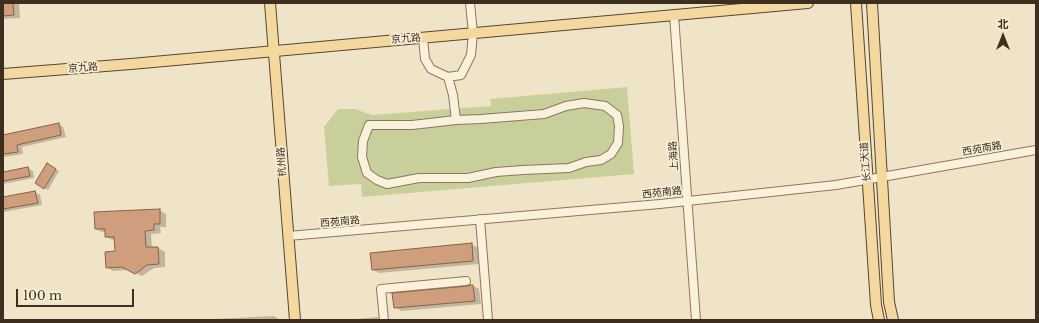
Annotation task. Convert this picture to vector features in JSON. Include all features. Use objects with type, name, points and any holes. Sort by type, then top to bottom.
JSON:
[{"type":"main road","name":"杭州路","points":[[270,3],[295,320]]},
{"type":"main road","name":"京九路","points":[[3,74],[808,3]]},
{"type":"main road","name":"长江大道","points":[[856,3],[876,305],[879,320]]},
{"type":"main road","name":"长江大道","points":[[872,3],[889,302],[893,320]]},
{"type":"street","points":[[423,38],[425,59],[431,69],[448,77],[461,75],[471,55],[473,33],[470,3]]},
{"type":"street","name":"上海路","points":[[674,15],[696,320]]},
{"type":"street","points":[[448,77],[453,95],[456,120]]},
{"type":"street","points":[[584,103],[605,106],[617,115],[619,126],[618,142],[611,154],[601,160],[586,162],[569,168],[503,171],[468,178],[419,178],[387,184],[377,180],[367,173],[362,157],[363,142],[369,125],[412,125],[456,120],[544,114],[566,106],[584,103]]},
{"type":"street","name":"西苑南路","points":[[288,236],[688,201],[836,185],[1036,150]]},
{"type":"street","points":[[480,219],[488,320]]},
{"type":"street","points":[[384,320],[381,290],[466,281]]},
{"type":"green space","points":[[627,87],[634,174],[362,197],[361,184],[329,186],[324,127],[338,109],[355,109],[372,115],[491,106],[490,99]]},
{"type":"building","points":[[3,3],[13,3],[14,15],[3,16]]},
{"type":"building","points":[[59,123],[61,135],[17,145],[18,152],[3,154],[3,135]]},
{"type":"building","points":[[47,163],[56,169],[44,189],[35,183]]},
{"type":"building","points":[[28,167],[30,176],[3,181],[3,172]]},
{"type":"building","points":[[35,191],[38,203],[3,209],[3,197]]},
{"type":"building","points":[[160,209],[160,224],[154,224],[154,230],[145,231],[146,247],[158,247],[159,264],[147,265],[135,274],[122,267],[106,268],[105,252],[115,251],[114,237],[105,237],[105,229],[95,229],[94,212]]},
{"type":"building","points":[[472,243],[473,261],[372,270],[370,253]]},
{"type":"building","points":[[473,285],[475,301],[394,308],[392,293]]}]
